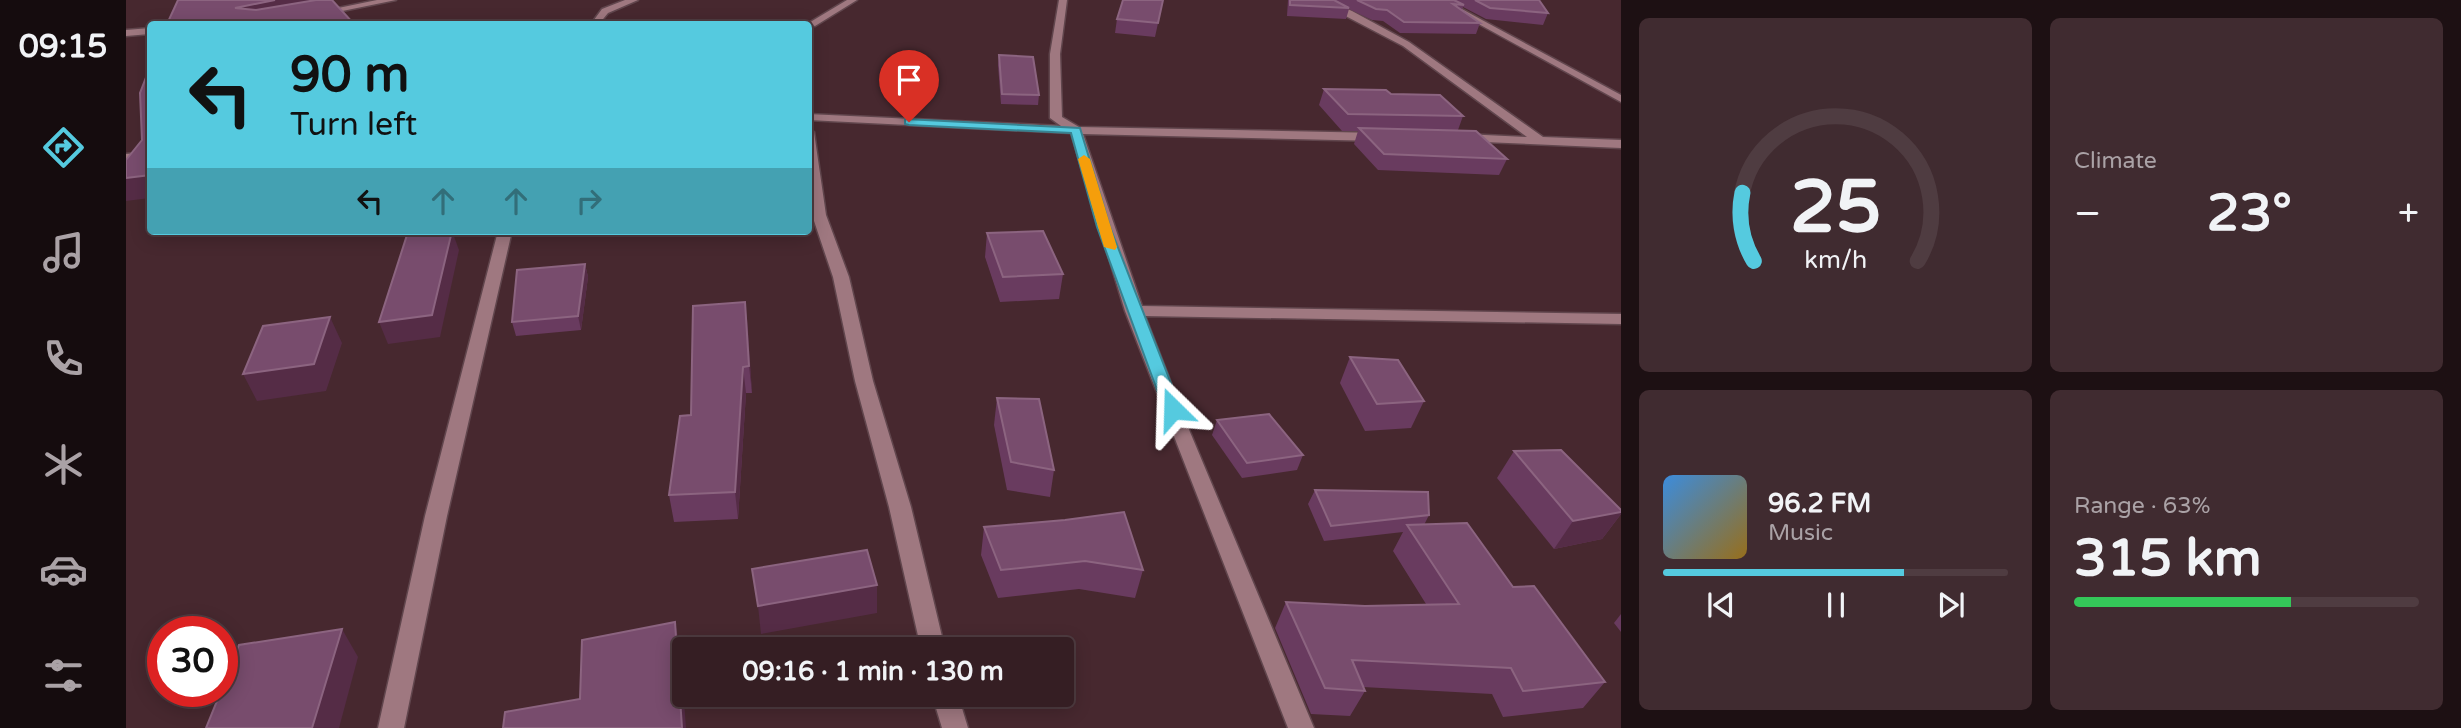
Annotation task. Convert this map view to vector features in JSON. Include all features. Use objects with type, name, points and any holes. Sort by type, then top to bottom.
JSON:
[{"type":"street","points":[[301,16],[392,0]]},
{"type":"street","points":[[596,21],[597,16],[606,9],[634,0]]},
{"type":"street","points":[[812,24],[853,0]]},
{"type":"street","points":[[1063,0],[1055,54],[1056,118],[1076,130],[1104,227],[1133,311],[1301,728]]},
{"type":"street","points":[[1319,0],[1373,26],[1452,75],[1539,140]]},
{"type":"street","points":[[1438,0],[1621,100]]},
{"type":"street","points":[[126,33],[147,31]]},
{"type":"street","points":[[812,117],[1076,130],[1389,137]]},
{"type":"street","points":[[1457,138],[1621,144]]},
{"type":"street","points":[[126,158],[147,156]]},
{"type":"street","points":[[812,162],[819,215],[841,276],[864,381],[900,507],[930,637]]},
{"type":"street","points":[[391,728],[436,516],[504,235]]},
{"type":"street","points":[[1133,311],[1621,319]]},
{"type":"street","points":[[949,707],[955,728]]},
{"type":"building","points":[[178,0],[275,0],[235,8],[256,10],[332,0],[351,21],[168,21]]},
{"type":"building","points":[[1123,0],[1163,0],[1158,23],[1117,19]]},
{"type":"building","points":[[1290,0],[1334,0],[1349,8],[1290,5]]},
{"type":"building","points":[[1357,0],[1454,0],[1464,5],[1453,4],[1480,23],[1404,22],[1387,10],[1376,9]]},
{"type":"building","points":[[1475,0],[1539,0],[1548,13],[1490,8]]},
{"type":"building","points":[[999,55],[1033,57],[1039,95],[1002,94]]},
{"type":"building","points":[[147,75],[147,175],[126,178],[126,160],[142,140],[140,93]]},
{"type":"building","points":[[1324,89],[1386,90],[1391,94],[1440,95],[1463,116],[1348,114]]},
{"type":"building","points":[[1359,128],[1476,131],[1507,159],[1384,154]]},
{"type":"building","points":[[1043,231],[1063,274],[1003,277],[987,233]]},
{"type":"building","points":[[407,235],[451,235],[432,315],[379,322]]},
{"type":"building","points":[[585,264],[578,316],[512,322],[517,270]]},
{"type":"building","points":[[745,302],[749,366],[743,367],[735,492],[669,495],[680,416],[691,415],[693,306]]},
{"type":"building","points":[[330,317],[314,364],[243,374],[263,326]]},
{"type":"building","points":[[1350,357],[1398,360],[1424,401],[1377,404]]},
{"type":"building","points":[[997,398],[1039,399],[1054,470],[1011,462]]},
{"type":"building","points":[[1269,414],[1303,455],[1247,463],[1217,420]]},
{"type":"building","points":[[1561,450],[1621,512],[1573,521],[1514,451]]},
{"type":"building","points":[[1315,490],[1428,492],[1429,515],[1331,526]]},
{"type":"building","points":[[1124,512],[1143,570],[1085,561],[1001,570],[984,527],[1065,520]]},
{"type":"building","points":[[1467,523],[1513,587],[1534,586],[1605,682],[1523,691],[1511,668],[1352,660],[1365,691],[1325,688],[1286,602],[1365,606],[1459,604],[1407,525]]},
{"type":"building","points":[[867,550],[877,585],[758,606],[752,569]]},
{"type":"building","points":[[675,622],[676,637],[672,637],[672,707],[681,707],[682,728],[503,728],[505,712],[580,699],[582,640]]},
{"type":"building","points":[[342,629],[312,728],[206,728],[215,707],[238,707],[239,645]]},
{"type":"slow traffic","points":[[1084,159],[1111,247]]},
{"type":"route","points":[[909,122],[1076,130],[1104,227],[1133,311],[1173,409]]}]
